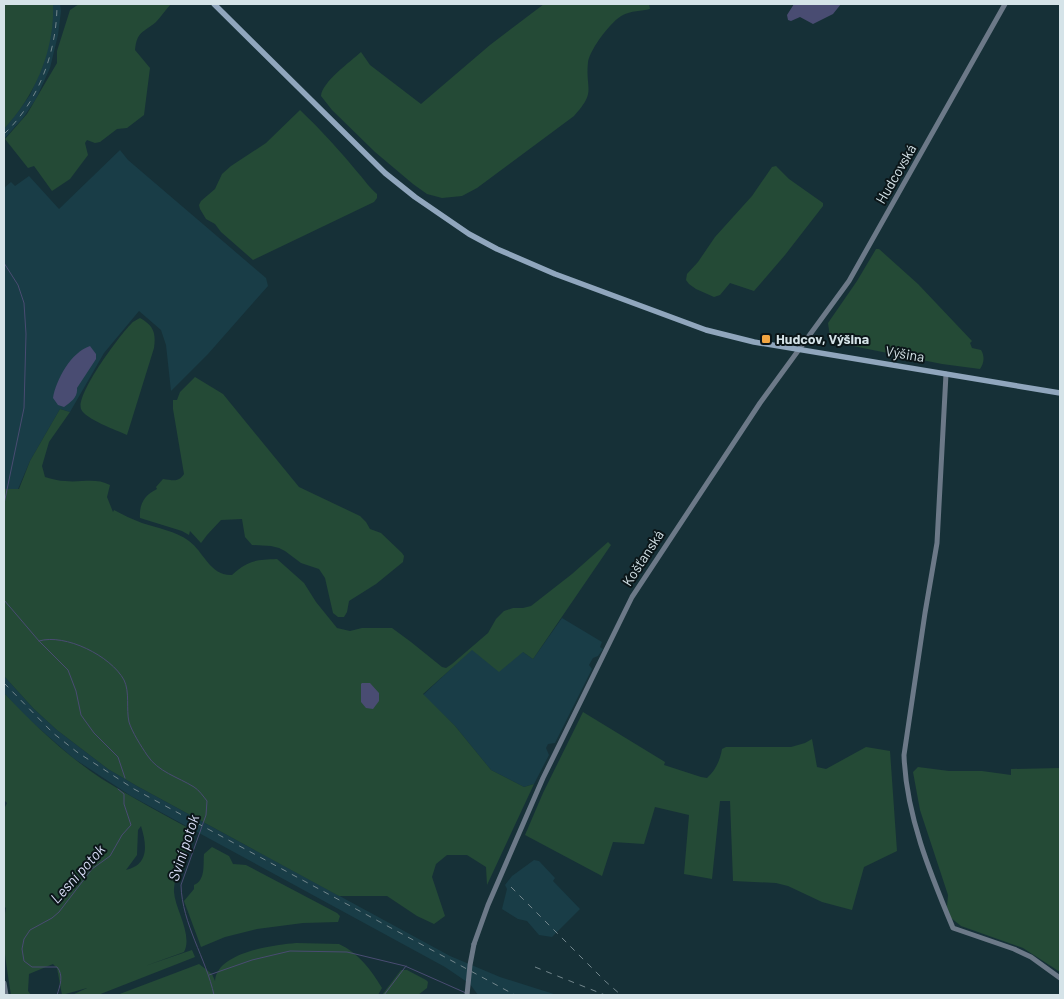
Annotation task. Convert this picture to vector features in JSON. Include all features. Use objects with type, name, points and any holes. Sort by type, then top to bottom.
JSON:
[{"type":"main road","name":"Výšina","points":[[214,4],[385,174],[469,234],[497,249],[555,274],[706,330],[743,340],[1060,394]]},
{"type":"street","name":"Hudcovská","points":[[798,349],[838,298],[1005,4]]},
{"type":"street","name":"Košťanská","points":[[467,995],[474,944],[484,914],[535,796],[632,597],[684,516],[798,349]]},
{"type":"street","points":[[946,374],[937,543],[924,612],[904,755],[905,775],[910,801],[936,888],[952,928],[1014,949],[1031,957],[1060,978]]},
{"type":"street","points":[[4,983],[6,995]]},
{"type":"shaded area","points":[[53,4],[60,4],[61,11],[58,35],[50,68],[36,99],[23,118],[4,139],[4,129],[30,95],[43,65],[51,34]]},
{"type":"shaded area","points":[[120,150],[128,160],[266,278],[268,286],[208,354],[171,391],[166,345],[161,330],[139,311],[104,353],[70,412],[60,409],[30,461],[18,489],[4,489],[4,188],[11,182],[15,186],[29,176],[59,209]]},
{"type":"shaded area","points":[[562,618],[602,642],[600,647],[603,649],[598,656],[593,658],[589,665],[592,669],[555,743],[548,744],[546,748],[549,755],[534,784],[524,787],[491,770],[455,726],[423,695],[472,649],[523,652],[533,659]]},
{"type":"shaded area","points":[[4,676],[34,709],[57,730],[108,769],[137,786],[450,956],[500,977],[557,995],[478,995],[470,984],[445,967],[131,796],[73,758],[26,717],[4,693]]},
{"type":"shaded area","points":[[534,860],[539,861],[555,878],[553,881],[580,909],[552,937],[539,935],[527,921],[518,919],[502,909],[507,889],[505,885],[512,876]]},
{"type":"green space","points":[[4,4],[53,4],[53,21],[47,55],[34,87],[4,129]]},
{"type":"green space","points":[[79,4],[171,4],[156,22],[141,33],[137,39],[135,50],[150,68],[144,115],[127,128],[117,129],[100,142],[95,143],[87,140],[85,143],[88,155],[70,179],[52,191],[34,166],[28,168],[5,139],[27,114],[57,63],[57,51],[70,10]]},
{"type":"green space","points":[[544,4],[649,4],[650,9],[623,15],[602,36],[588,62],[588,95],[574,116],[477,188],[462,196],[442,198],[427,194],[375,152],[332,110],[321,96],[331,79],[361,52],[370,65],[421,104],[490,45]]},
{"type":"green space","points":[[300,110],[377,194],[377,198],[374,202],[253,260],[221,232],[215,224],[206,219],[199,205],[215,189],[222,174],[266,143]]},
{"type":"green space","points":[[776,166],[789,179],[823,203],[823,206],[754,291],[730,283],[720,295],[714,297],[696,289],[686,280],[687,274],[698,262],[715,237],[752,196],[772,167]]},
{"type":"green space","points":[[876,249],[879,249],[918,284],[972,341],[970,343],[972,348],[981,350],[984,360],[980,369],[942,364],[838,343],[830,337],[828,323]]},
{"type":"green space","points":[[140,318],[153,330],[155,338],[154,348],[127,435],[88,417],[81,409],[81,402],[91,379],[117,340],[132,323]]},
{"type":"green space","points":[[195,377],[223,394],[299,487],[360,516],[370,529],[381,533],[404,556],[403,562],[376,584],[349,601],[344,617],[338,617],[333,613],[325,578],[319,569],[301,563],[279,548],[252,545],[245,537],[242,519],[221,520],[201,543],[190,531],[189,535],[140,518],[140,509],[143,501],[157,489],[156,487],[163,479],[177,480],[184,474],[173,400],[177,400],[180,392]]},
{"type":"green space","points":[[60,409],[70,412],[49,442],[42,466],[45,477],[63,481],[99,481],[110,485],[107,497],[113,512],[114,510],[142,523],[172,532],[184,538],[218,572],[232,575],[243,566],[253,562],[277,559],[304,583],[316,602],[337,628],[350,631],[362,628],[392,628],[442,667],[446,668],[488,633],[496,619],[504,611],[531,606],[572,574],[608,542],[611,545],[533,659],[523,652],[499,672],[472,650],[423,694],[455,726],[491,770],[524,787],[534,784],[487,885],[486,867],[467,855],[447,855],[436,864],[432,877],[445,916],[434,924],[417,916],[387,896],[339,896],[108,769],[57,730],[34,709],[4,676],[4,489],[19,489],[30,461]]},
{"type":"green space","points":[[4,693],[51,739],[89,770],[158,812],[192,830],[188,830],[194,833],[178,869],[174,892],[185,930],[186,945],[184,952],[145,966],[192,950],[195,957],[98,995],[72,995],[87,988],[62,995],[57,968],[53,964],[29,974],[28,991],[31,995],[11,995],[4,940],[6,908],[4,906],[4,805],[5,807],[7,803],[4,800]],"holes":[[[141,826],[145,847],[142,859],[139,864],[126,870],[137,855],[138,830]]]},
{"type":"green space","points":[[583,712],[665,762],[664,765],[707,778],[717,765],[722,749],[726,747],[791,747],[812,739],[817,767],[826,769],[866,747],[890,751],[897,851],[864,867],[852,910],[822,902],[788,886],[776,883],[733,881],[730,801],[720,801],[712,879],[684,874],[689,815],[655,807],[644,844],[613,842],[602,876],[525,835],[543,793]]},
{"type":"green space","points":[[918,767],[1011,775],[1011,769],[1060,768],[1060,972],[1023,948],[961,926],[951,918],[947,907],[948,895],[920,810],[913,772]]},
{"type":"green space","points":[[212,847],[229,856],[233,864],[246,865],[337,913],[340,916],[338,922],[303,923],[257,929],[225,937],[201,947],[184,901],[202,876],[204,854]]},
{"type":"green space","points":[[296,943],[339,944],[353,952],[364,963],[382,988],[378,995],[117,995],[199,964],[212,974],[215,981],[218,971],[225,963],[236,957],[261,948]]},
{"type":"green space","points":[[401,970],[407,970],[426,980],[428,982],[427,988],[418,995],[382,995]]},
{"type":"water","points":[[794,4],[841,4],[833,14],[813,24],[800,17],[791,21],[788,20],[787,15]]},
{"type":"water","points":[[90,346],[96,354],[96,359],[77,388],[73,399],[64,407],[58,405],[53,398],[61,375],[77,354]]},
{"type":"water","points":[[362,683],[370,683],[379,693],[379,701],[373,709],[366,708],[361,702]]},
{"type":"waterway","name":"Sviní potok","points":[[4,263],[18,285],[24,303],[26,334],[24,408],[4,504]]},
{"type":"waterway","name":"Lesní potok","points":[[4,600],[39,641],[68,670],[76,691],[81,715],[94,733],[118,757],[125,778]]},
{"type":"waterway","name":"Sviní potok","points":[[39,641],[50,639],[74,643],[98,655],[118,671],[126,685],[129,722],[147,755],[162,770],[196,788],[207,801],[206,815],[181,885],[185,913],[214,995]]},
{"type":"waterway","name":"Lesní potok","points":[[57,995],[61,981],[59,970],[57,967],[32,967],[24,961],[22,949],[24,939],[30,930],[59,912],[92,869],[110,856],[122,835],[131,825],[124,804],[124,794],[118,789]]},
{"type":"waterway","points":[[209,975],[252,960],[290,951],[347,952],[405,966],[466,993]]},
{"type":"waterway","points":[[384,995],[406,966]]},
{"type":"railway","points":[[4,134],[27,106],[44,74],[54,40],[57,4]]},
{"type":"railway","points":[[4,683],[53,733],[77,752],[134,789],[515,995]]},
{"type":"railway","points":[[511,887],[621,995]]},
{"type":"railway","points":[[535,967],[605,995]]},
{"type":"place","name":"Hudcov, Výšina","points":[[766,339]]}]
